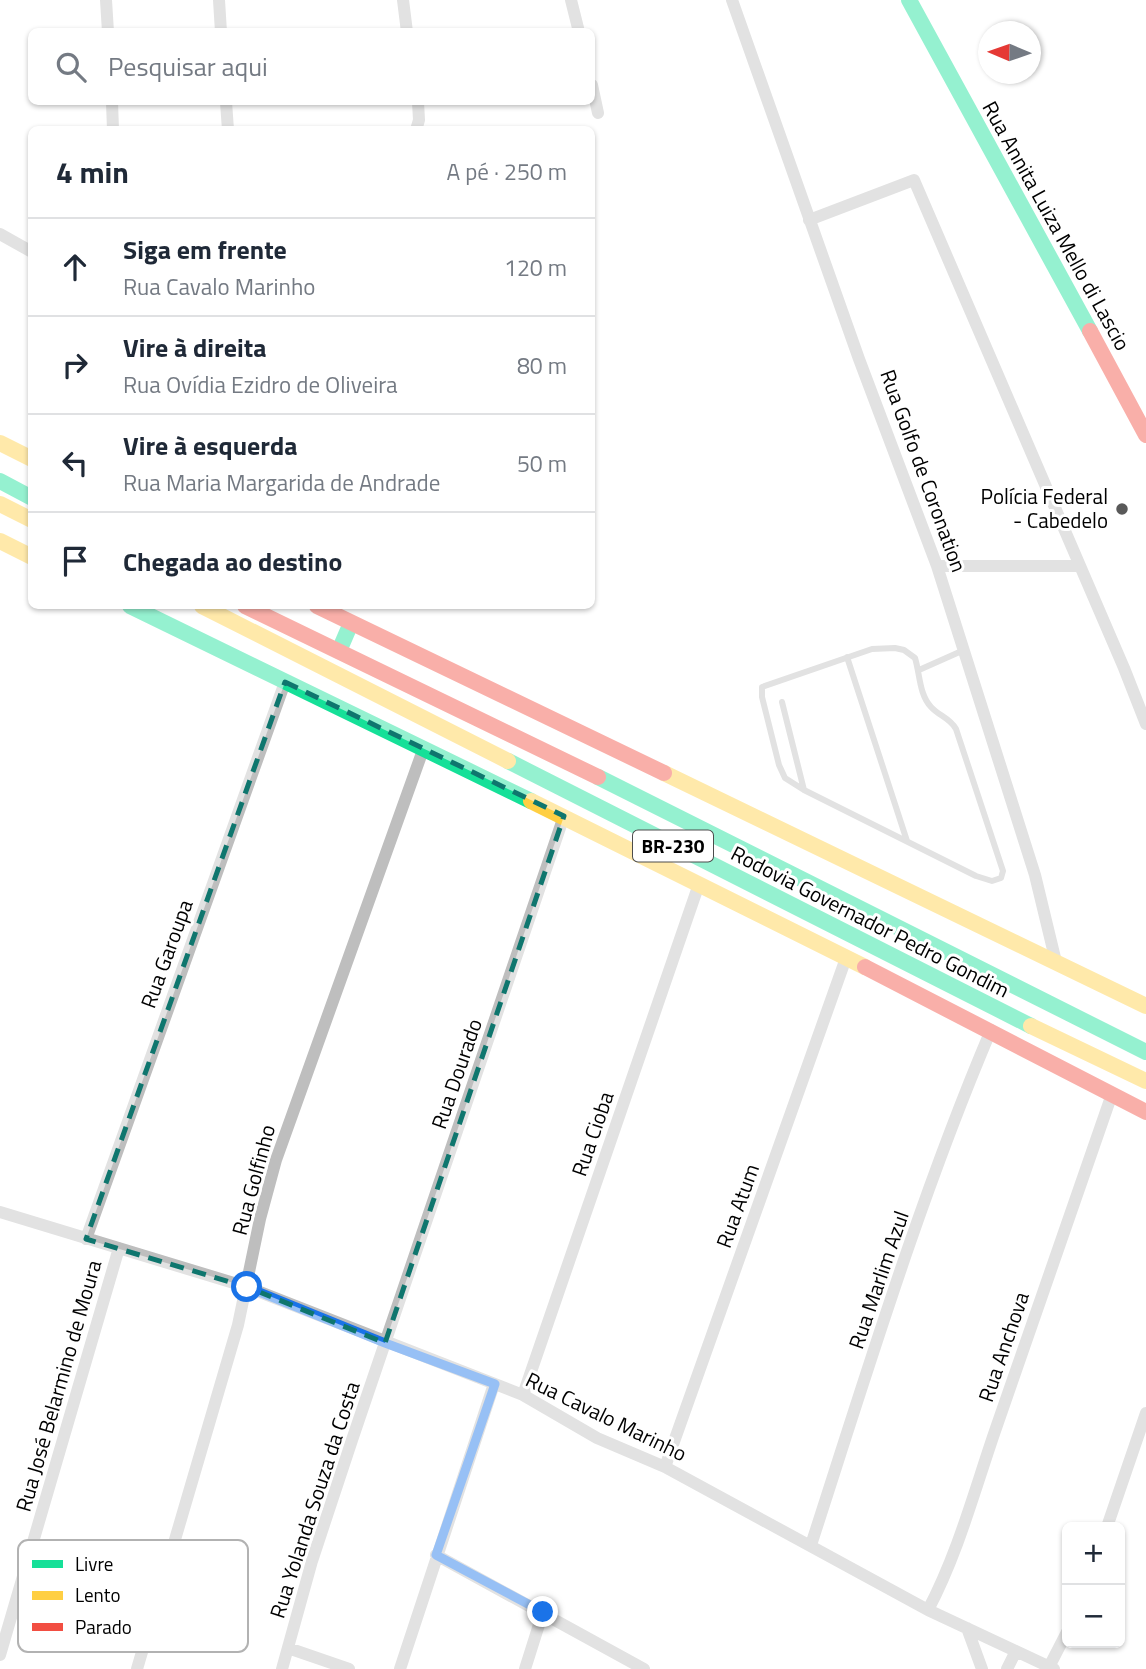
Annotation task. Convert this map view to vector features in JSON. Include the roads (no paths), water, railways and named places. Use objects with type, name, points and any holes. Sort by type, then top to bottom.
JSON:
[{"type":"main road","name":"Rua Annita Luiza Mello di Lascio","points":[[909,0],[1145,431]]},
{"type":"main road","points":[[0,443],[28,457]]},
{"type":"main road","points":[[0,481],[28,496]]},
{"type":"main road","points":[[0,504],[28,518]]},
{"type":"main road","points":[[0,541],[28,554]]},
{"type":"main road","points":[[136,609],[564,816],[991,1030],[1146,1112]]},
{"type":"main road","name":"Rodovia Governador Pedro Gondim","points":[[208,609],[939,981],[1146,1081]]},
{"type":"main road","name":"Rodovia Governador Pedro Gondim","points":[[252,609],[564,760],[1146,1052]]},
{"type":"main road","points":[[326,609],[351,618],[1146,1006]]},
{"type":"main road","points":[[339,651],[351,618]]},
{"type":"street","points":[[106,0],[108,28]]},
{"type":"street","points":[[219,0],[221,28]]},
{"type":"street","points":[[403,0],[406,28]]},
{"type":"street","points":[[571,0],[578,28]]},
{"type":"street","name":"Rua Golfo de Coronation","points":[[732,0],[809,220],[937,566],[1035,875],[1056,962]]},
{"type":"street","points":[[595,99],[598,113]]},
{"type":"street","points":[[112,105],[113,126]]},
{"type":"street","points":[[226,105],[228,126]]},
{"type":"street","points":[[417,126],[418,105]]},
{"type":"street","points":[[809,220],[914,180],[1146,724]]},
{"type":"street","points":[[0,234],[28,250]]},
{"type":"street","points":[[937,566],[1080,566]]},
{"type":"street","name":"Rua Garoupa","points":[[86,1239],[285,682]]},
{"type":"street","name":"Rua Golfinho","points":[[175,1540],[238,1325],[260,1219],[276,1160],[424,750]]},
{"type":"street","name":"Rua Dourado","points":[[385,1343],[564,816]]},
{"type":"street","name":"Rua Cioba","points":[[523,1395],[699,884]]},
{"type":"street","name":"Rua Atum","points":[[666,1466],[846,958]]},
{"type":"street","name":"Rua Marlim Azul","points":[[811,1545],[903,1266],[964,1092],[991,1030]]},
{"type":"street","name":"Rua Anchova","points":[[928,1610],[945,1577],[969,1514],[993,1435],[1112,1094]]},
{"type":"street","name":"Rua Cavalo Marinho","points":[[0,1212],[247,1287],[523,1395],[597,1438],[666,1466],[928,1610],[1051,1668]]},
{"type":"street","name":"Rua José Belarmino de Moura","points":[[34,1540],[119,1248]]},
{"type":"street","name":"Rua Yolanda Souza da Costa","points":[[282,1669],[312,1560],[385,1343]]},
{"type":"street","points":[[400,1669],[495,1384]]},
{"type":"street","points":[[1109,1522],[1146,1413]]},
{"type":"street","points":[[436,1555],[645,1669]]},
{"type":"street","name":"Rua José Belarmino de Moura","points":[[0,1655],[18,1593]]},
{"type":"street","points":[[525,1669],[543,1612]]},
{"type":"street","points":[[967,1628],[982,1669]]},
{"type":"street","points":[[1051,1668],[1062,1643]]},
{"type":"street","points":[[288,1648],[349,1669]]},
{"type":"street","points":[[1007,1669],[1016,1651]]},
{"type":"street","name":"Rua Golfinho","points":[[137,1669],[142,1652]]},
{"type":"lane","points":[[895,648],[915,658],[919,670],[921,690],[930,707],[951,721],[956,729],[1003,871],[1001,878],[992,881],[976,876],[804,790],[785,778],[779,765],[762,697],[762,687],[872,649],[895,648]]},
{"type":"lane","points":[[919,670],[964,650]]},
{"type":"lane","points":[[847,657],[907,842]]},
{"type":"lane","points":[[782,702],[804,790]]},
{"type":"place","name":"Polícia Federal - Cabedelo","points":[[1122,509]]}]
